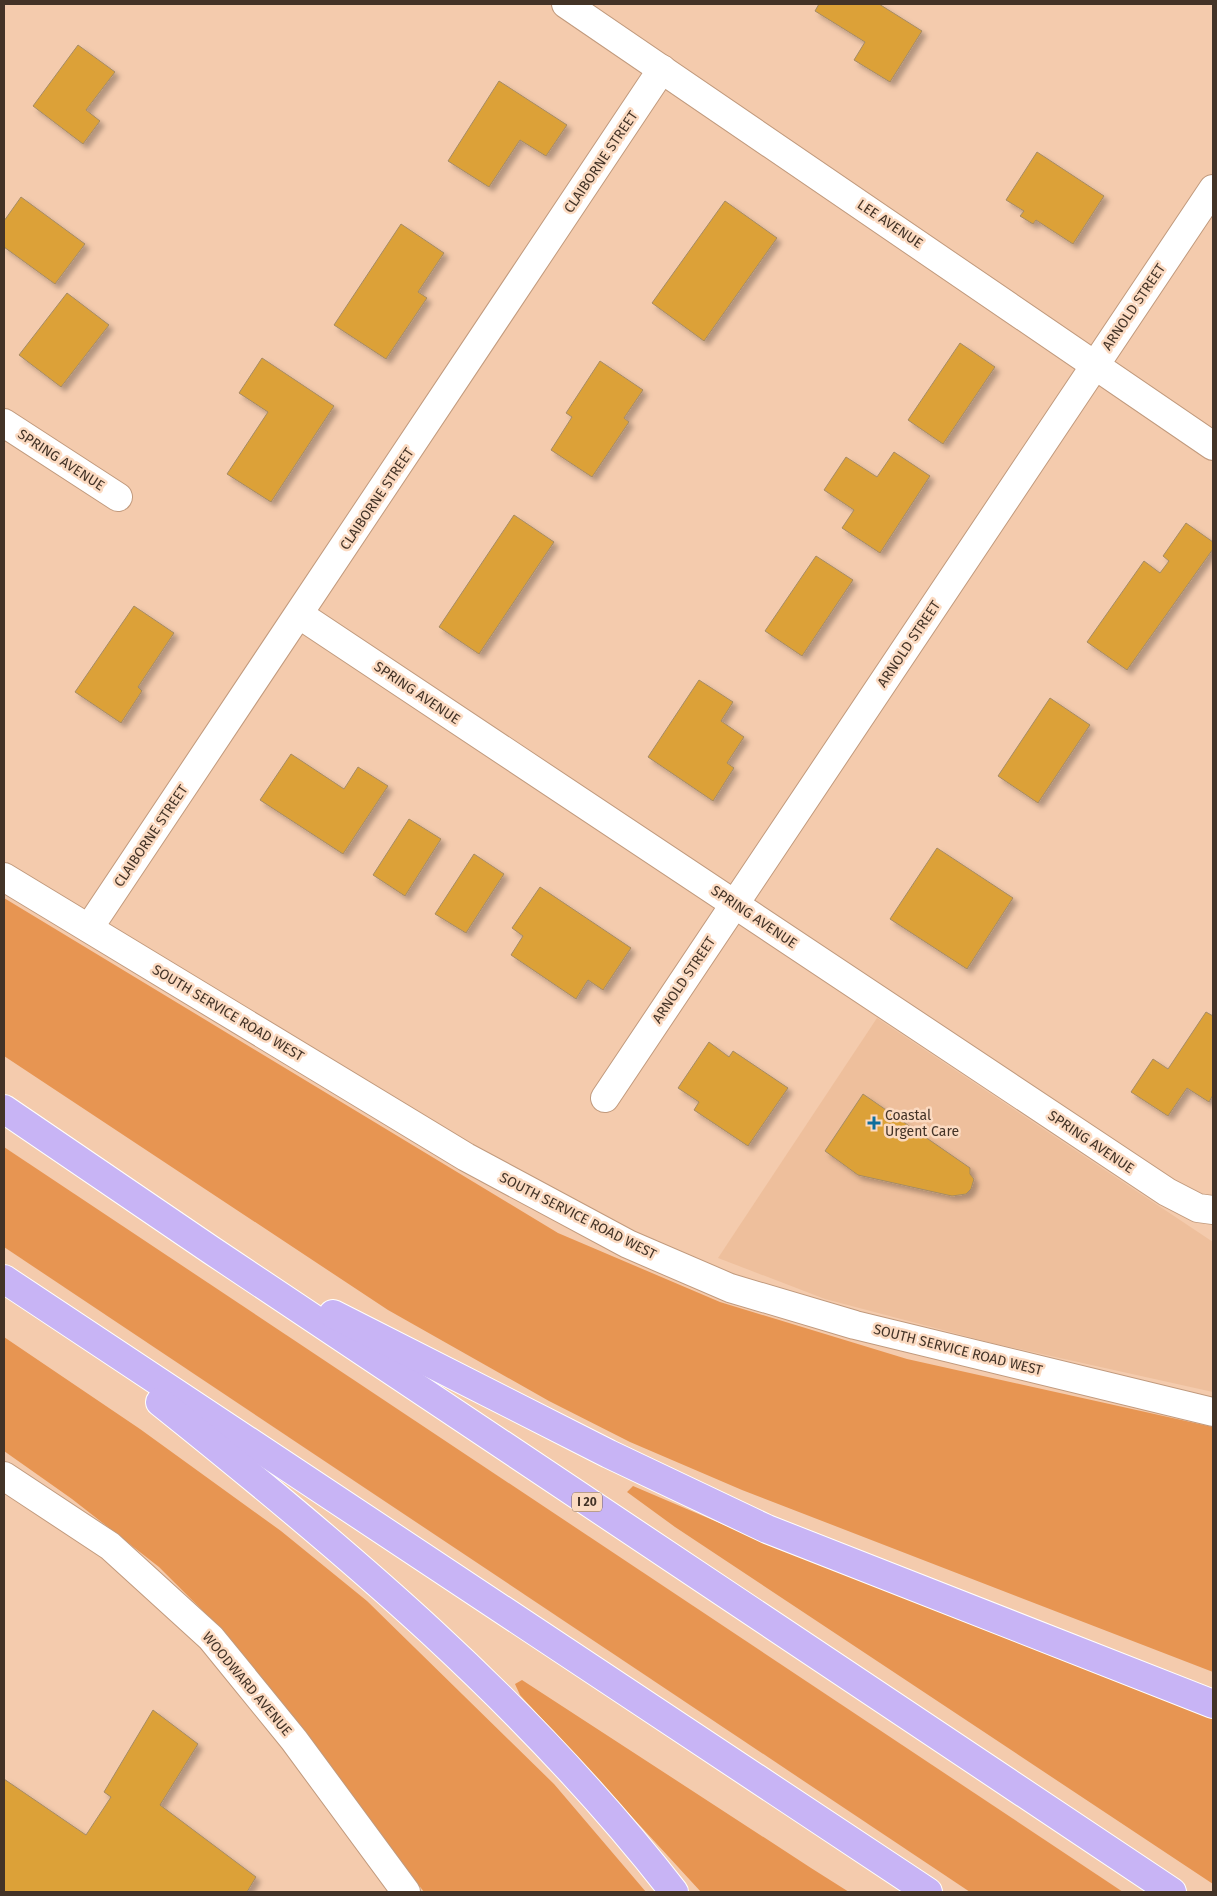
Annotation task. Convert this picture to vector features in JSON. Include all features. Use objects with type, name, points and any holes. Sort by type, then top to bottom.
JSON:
[{"type":"highway","name":"I 20","points":[[4,1109],[211,1250],[1172,1892]]},
{"type":"highway","points":[[211,1250],[483,1392],[767,1529],[1213,1704]]},
{"type":"highway","points":[[11,1284],[297,1512],[432,1630],[573,1770],[674,1892]]},
{"type":"highway","points":[[11,1284],[928,1892]]},
{"type":"street","name":"LEE AVENUE","points":[[566,4],[1213,446]]},
{"type":"street","name":"CLAIBORNE STREET","points":[[89,928],[300,615],[662,69]]},
{"type":"street","name":"ARNOLD STREET","points":[[605,1098],[1213,189]]},
{"type":"street","name":"SPRING AVENUE","points":[[4,423],[118,497]]},
{"type":"street","name":"SPRING AVENUE","points":[[300,615],[1167,1192],[1198,1208],[1213,1210]]},
{"type":"street","name":"SOUTH SERVICE ROAD WEST","points":[[4,876],[466,1157],[628,1244],[730,1288],[855,1325],[1213,1412]]},
{"type":"street","name":"WOODWARD AVENUE","points":[[4,1476],[110,1546],[210,1638],[294,1740],[406,1892]]},
{"type":"shaded area","points":[[4,898],[558,1233],[720,1302],[907,1359],[1213,1427],[1213,1672],[742,1490],[630,1442],[549,1401],[388,1310],[4,1056]]},
{"type":"shaded area","points":[[877,1018],[1213,1242],[1213,1392],[992,1343],[825,1299],[718,1258]]},
{"type":"shaded area","points":[[4,1147],[1123,1892],[970,1892],[4,1247]]},
{"type":"shaded area","points":[[4,1337],[140,1429],[281,1531],[367,1601],[554,1784],[646,1892],[424,1892],[276,1695],[223,1631],[159,1567],[72,1499],[4,1451]]},
{"type":"shaded area","points":[[633,1486],[797,1556],[801,1554],[1213,1719],[1213,1884],[675,1527],[627,1492]]},
{"type":"shaded area","points":[[522,1680],[849,1892],[701,1892],[520,1695],[515,1684]]},
{"type":"building","points":[[819,4],[879,4],[922,31],[890,82],[854,60],[865,42],[815,11]]},
{"type":"building","points":[[78,45],[115,72],[86,110],[100,121],[83,144],[33,106]]},
{"type":"building","points":[[499,81],[567,125],[546,156],[520,140],[489,187],[448,161]]},
{"type":"building","points":[[1037,152],[1104,196],[1073,244],[1036,220],[1033,224],[1020,216],[1024,211],[1006,200]]},
{"type":"building","points":[[21,197],[85,244],[55,284],[4,247],[4,221]]},
{"type":"building","points":[[725,201],[777,238],[704,341],[652,303]]},
{"type":"building","points":[[401,224],[444,253],[418,292],[427,298],[386,359],[334,325]]},
{"type":"building","points":[[67,293],[109,325],[61,387],[19,355]]},
{"type":"building","points":[[960,343],[995,367],[943,444],[908,420]]},
{"type":"building","points":[[262,358],[334,406],[271,502],[227,474],[268,412],[239,393]]},
{"type":"building","points":[[600,361],[643,390],[624,418],[629,422],[592,477],[551,450],[572,417],[566,413]]},
{"type":"building","points":[[894,452],[930,476],[880,553],[842,528],[854,510],[824,490],[846,457],[877,477]]},
{"type":"building","points":[[514,515],[554,542],[479,654],[439,627]]},
{"type":"building","points":[[1186,523],[1213,542],[1213,549],[1127,670],[1087,642],[1144,561],[1160,573],[1169,561],[1163,556]]},
{"type":"building","points":[[816,556],[853,580],[802,656],[765,631]]},
{"type":"building","points":[[134,606],[174,633],[138,687],[142,691],[121,723],[75,692]]},
{"type":"building","points":[[699,680],[733,702],[721,721],[744,737],[727,763],[734,768],[713,801],[648,757]]},
{"type":"building","points":[[1050,698],[1090,725],[1038,803],[998,776]]},
{"type":"building","points":[[291,754],[344,789],[358,767],[388,786],[343,854],[260,800]]},
{"type":"building","points":[[409,819],[441,839],[405,896],[373,875]]},
{"type":"building","points":[[937,848],[1013,898],[967,969],[890,919]]},
{"type":"building","points":[[474,854],[504,874],[466,933],[435,914]]},
{"type":"building","points":[[540,887],[631,948],[603,990],[588,980],[576,999],[511,955],[523,936],[512,928]]},
{"type":"building","points":[[1206,1012],[1213,1016],[1213,1095],[1209,1102],[1187,1088],[1168,1116],[1131,1092],[1153,1059],[1168,1069]]},
{"type":"building","points":[[709,1042],[729,1057],[733,1051],[788,1088],[748,1146],[694,1110],[699,1102],[678,1088]]},
{"type":"building","name":"Coastal Urgent Care","points":[[863,1094],[970,1168],[970,1174],[974,1179],[971,1189],[966,1194],[952,1196],[858,1175],[825,1151]]},
{"type":"building","points":[[153,1710],[198,1744],[160,1805],[256,1877],[247,1892],[4,1892],[4,1779],[86,1835],[111,1797],[104,1792]]},
{"type":"place","name":"Coastal Urgent Care","points":[[874,1123]]}]
